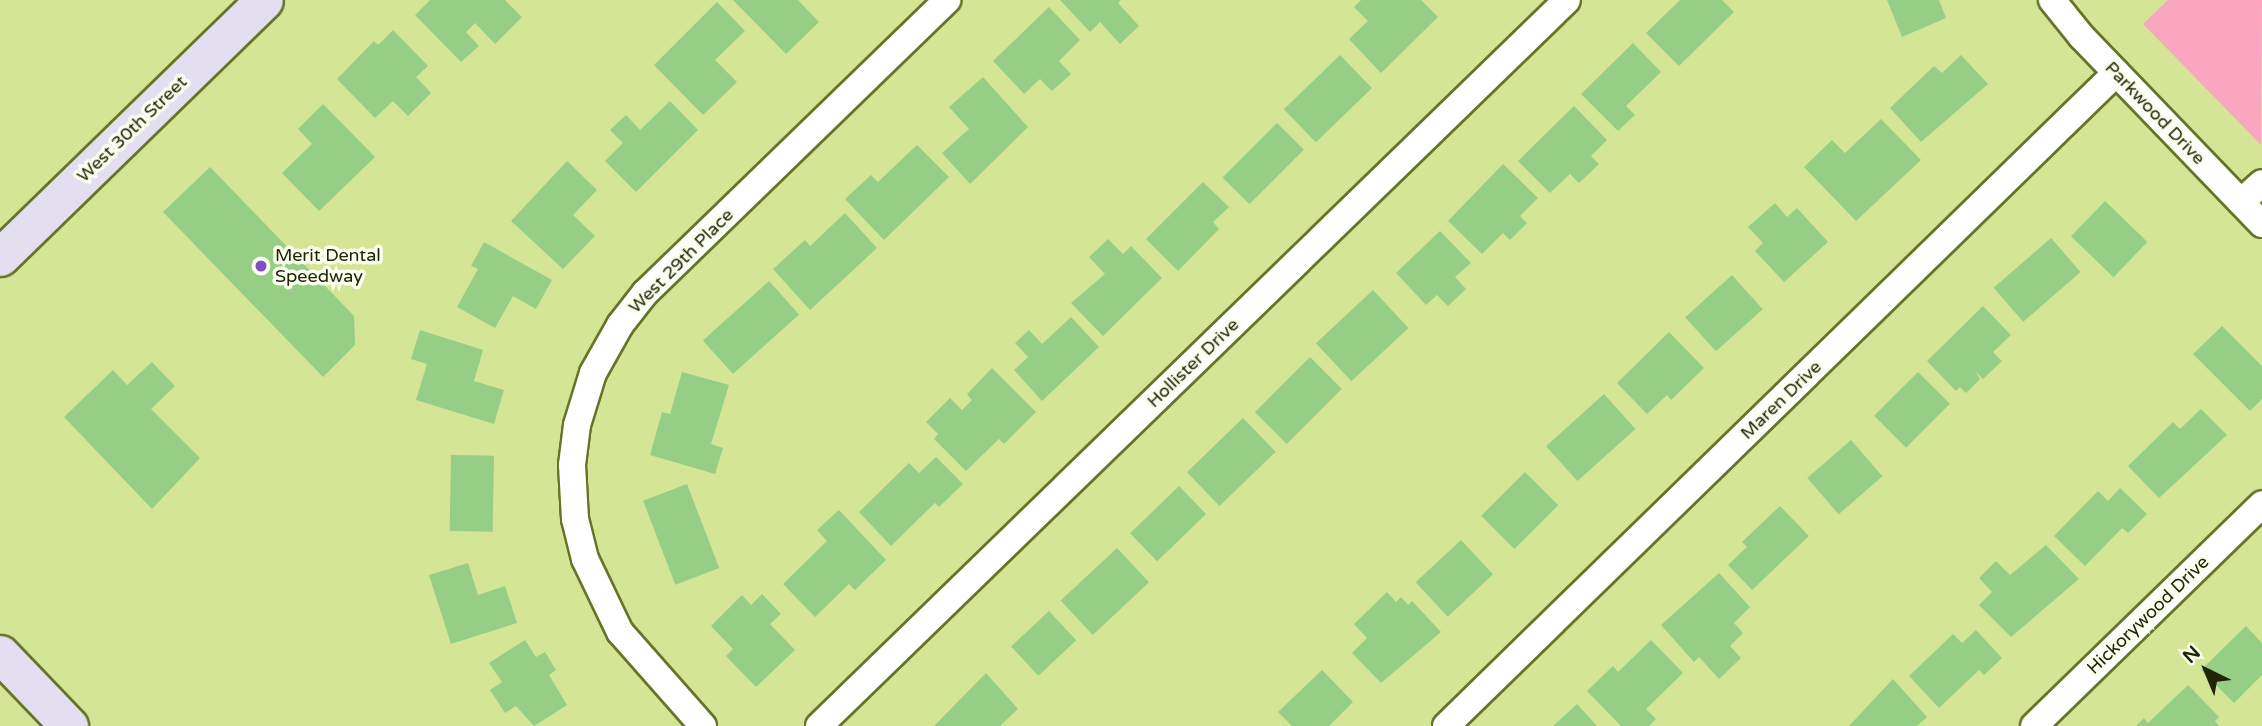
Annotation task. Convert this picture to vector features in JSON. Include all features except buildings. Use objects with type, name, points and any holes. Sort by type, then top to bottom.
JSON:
[{"type":"street","name":"West 30th Street","points":[[0,257],[264,0]]},
{"type":"street","name":"West 29th Place","points":[[703,726],[620,632],[585,559],[575,519],[572,465],[577,425],[593,373],[620,325],[645,293],[947,0]]},
{"type":"street","name":"Hollister Drive","points":[[820,726],[1567,0]]},
{"type":"street","name":"Parkwood Drive","points":[[2052,0],[2116,73],[2262,224]]},
{"type":"street","name":"Maren Drive","points":[[1447,726],[2116,73]]},
{"type":"street","points":[[2241,202],[2262,183]]},
{"type":"street","name":"Hickorywood Drive","points":[[2034,726],[2262,504]]},
{"type":"street","points":[[0,654],[69,726]]},
{"type":"shaded area","points":[[2168,0],[2262,0],[2261,145],[2143,24]]},
{"type":"place","name":"Merit Dental Speedway","points":[[261,266]]}]
